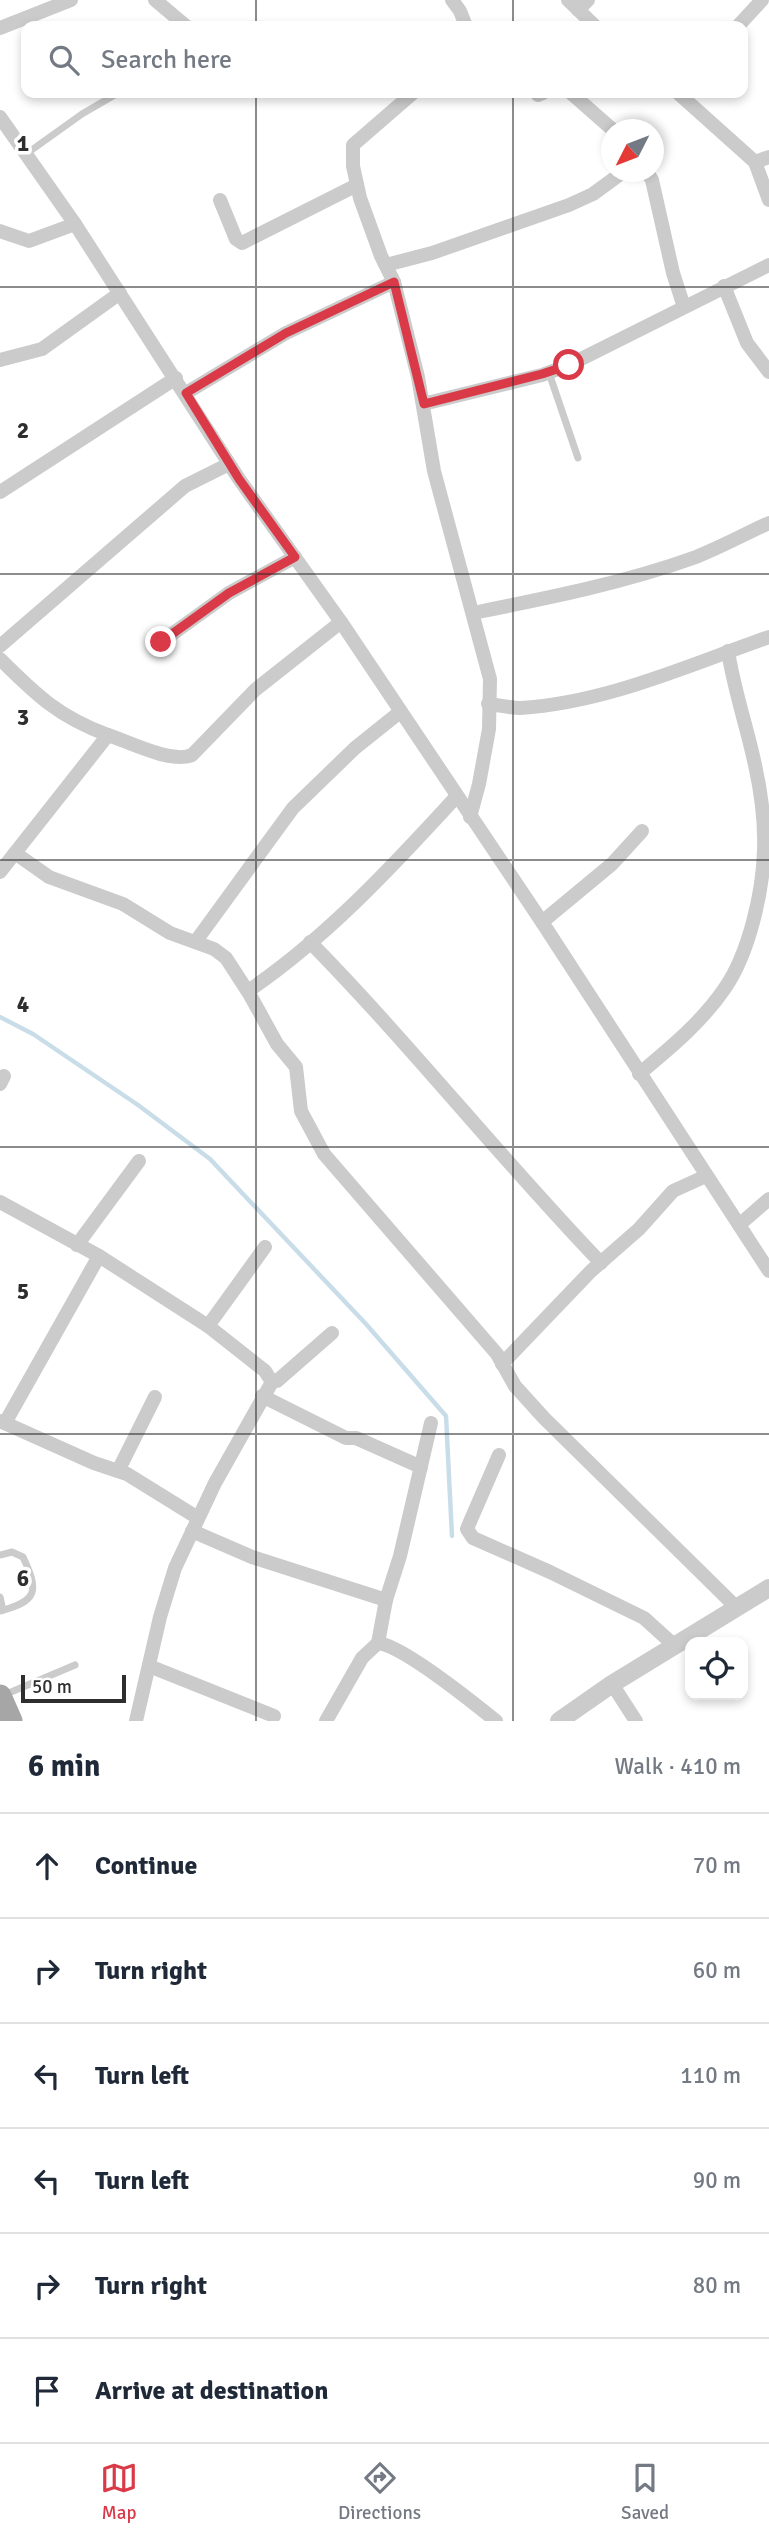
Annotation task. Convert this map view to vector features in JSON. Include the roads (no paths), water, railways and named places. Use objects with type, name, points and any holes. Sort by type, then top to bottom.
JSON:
[{"type":"main road","points":[[0,1696],[11,1721]]},
{"type":"street","points":[[0,28],[71,0]]},
{"type":"street","points":[[155,0],[180,21]]},
{"type":"street","points":[[452,0],[464,21]]},
{"type":"street","points":[[743,21],[762,0]]},
{"type":"street","points":[[578,3],[591,21]]},
{"type":"street","points":[[407,98],[353,145],[353,166],[357,185],[394,282],[424,404],[433,471],[490,679],[489,729],[470,817]]},
{"type":"street","points":[[577,98],[601,120]]},
{"type":"street","points":[[685,98],[762,159],[769,200]]},
{"type":"street","points":[[0,117],[75,224],[186,393],[229,464],[341,622],[542,922],[769,1272]]},
{"type":"street","points":[[0,145],[13,136]]},
{"type":"street","points":[[386,265],[432,253],[569,205],[593,194],[609,182]]},
{"type":"street","points":[[652,182],[673,273],[684,307]]},
{"type":"street","points":[[220,200],[236,239],[242,243],[357,185]]},
{"type":"street","points":[[0,231],[29,241],[75,224]]},
{"type":"street","points":[[424,404],[569,365],[769,265]]},
{"type":"street","points":[[186,393],[286,333],[394,282]]},
{"type":"street","points":[[724,286],[747,343],[769,372]]},
{"type":"street","points":[[0,360],[42,349],[120,293]]},
{"type":"street","points":[[0,492],[176,378]]},
{"type":"street","points":[[0,646],[176,494],[229,464]]},
{"type":"street","points":[[473,613],[572,593],[644,574],[698,556],[769,523]]},
{"type":"street","points":[[161,642],[229,593],[295,557]]},
{"type":"street","points":[[0,659],[34,693],[80,724],[172,757],[185,758],[192,755],[255,690],[341,622]]},
{"type":"street","points":[[488,704],[518,708],[612,691],[769,637]]},
{"type":"street","points":[[639,1074],[686,1035],[725,989],[746,947],[758,895],[765,850],[762,762],[732,680],[728,651]]},
{"type":"street","points":[[196,942],[293,808],[355,748],[400,712]]},
{"type":"street","points":[[0,872],[108,735]]},
{"type":"street","points":[[248,992],[283,967],[406,852],[456,797]]},
{"type":"street","points":[[542,922],[612,864],[642,831]]},
{"type":"street","points":[[15,853],[49,877],[123,904],[170,933],[214,949],[226,958],[277,1044],[296,1067],[301,1111],[324,1154],[497,1354],[515,1385],[544,1418],[737,1608]]},
{"type":"street","points":[[310,942],[367,1000],[546,1205],[601,1263]]},
{"type":"street","points":[[77,1245],[139,1161]]},
{"type":"street","points":[[502,1364],[601,1263],[639,1229],[673,1191],[706,1176]]},
{"type":"street","points":[[739,1225],[769,1199]]},
{"type":"street","points":[[0,1202],[99,1256],[208,1326],[265,1371],[272,1382]]},
{"type":"street","points":[[208,1326],[265,1248]]},
{"type":"street","points":[[99,1256],[3,1422],[127,1474],[195,1525],[252,1557],[386,1600]]},
{"type":"street","points":[[136,1721],[175,1568],[195,1525],[262,1396],[272,1382],[277,1381],[332,1333]]},
{"type":"street","points":[[262,1396],[346,1438],[356,1438],[421,1467]]},
{"type":"street","points":[[118,1471],[155,1397]]},
{"type":"street","points":[[326,1721],[362,1658],[379,1643],[386,1600],[400,1556],[430,1423]]},
{"type":"street","points":[[499,1455],[467,1529],[473,1538],[644,1618],[675,1646]]},
{"type":"street","points":[[559,1721],[612,1684],[769,1588]]},
{"type":"street","points":[[379,1643],[410,1658],[496,1721]]},
{"type":"street","points":[[149,1666],[274,1716]]},
{"type":"street","points":[[612,1684],[636,1721]]},
{"type":"lane","points":[[26,154],[109,98]]},
{"type":"lane","points":[[549,372],[578,458]]},
{"type":"lane","points":[[0,1555],[12,1552],[23,1557],[34,1589],[32,1596],[15,1608],[1,1611],[0,1597]]},
{"type":"lane","points":[[0,1696],[75,1665]]},
{"type":"waterway","points":[[0,1017],[33,1034],[138,1105],[210,1159],[366,1324],[446,1416],[452,1536]]}]
